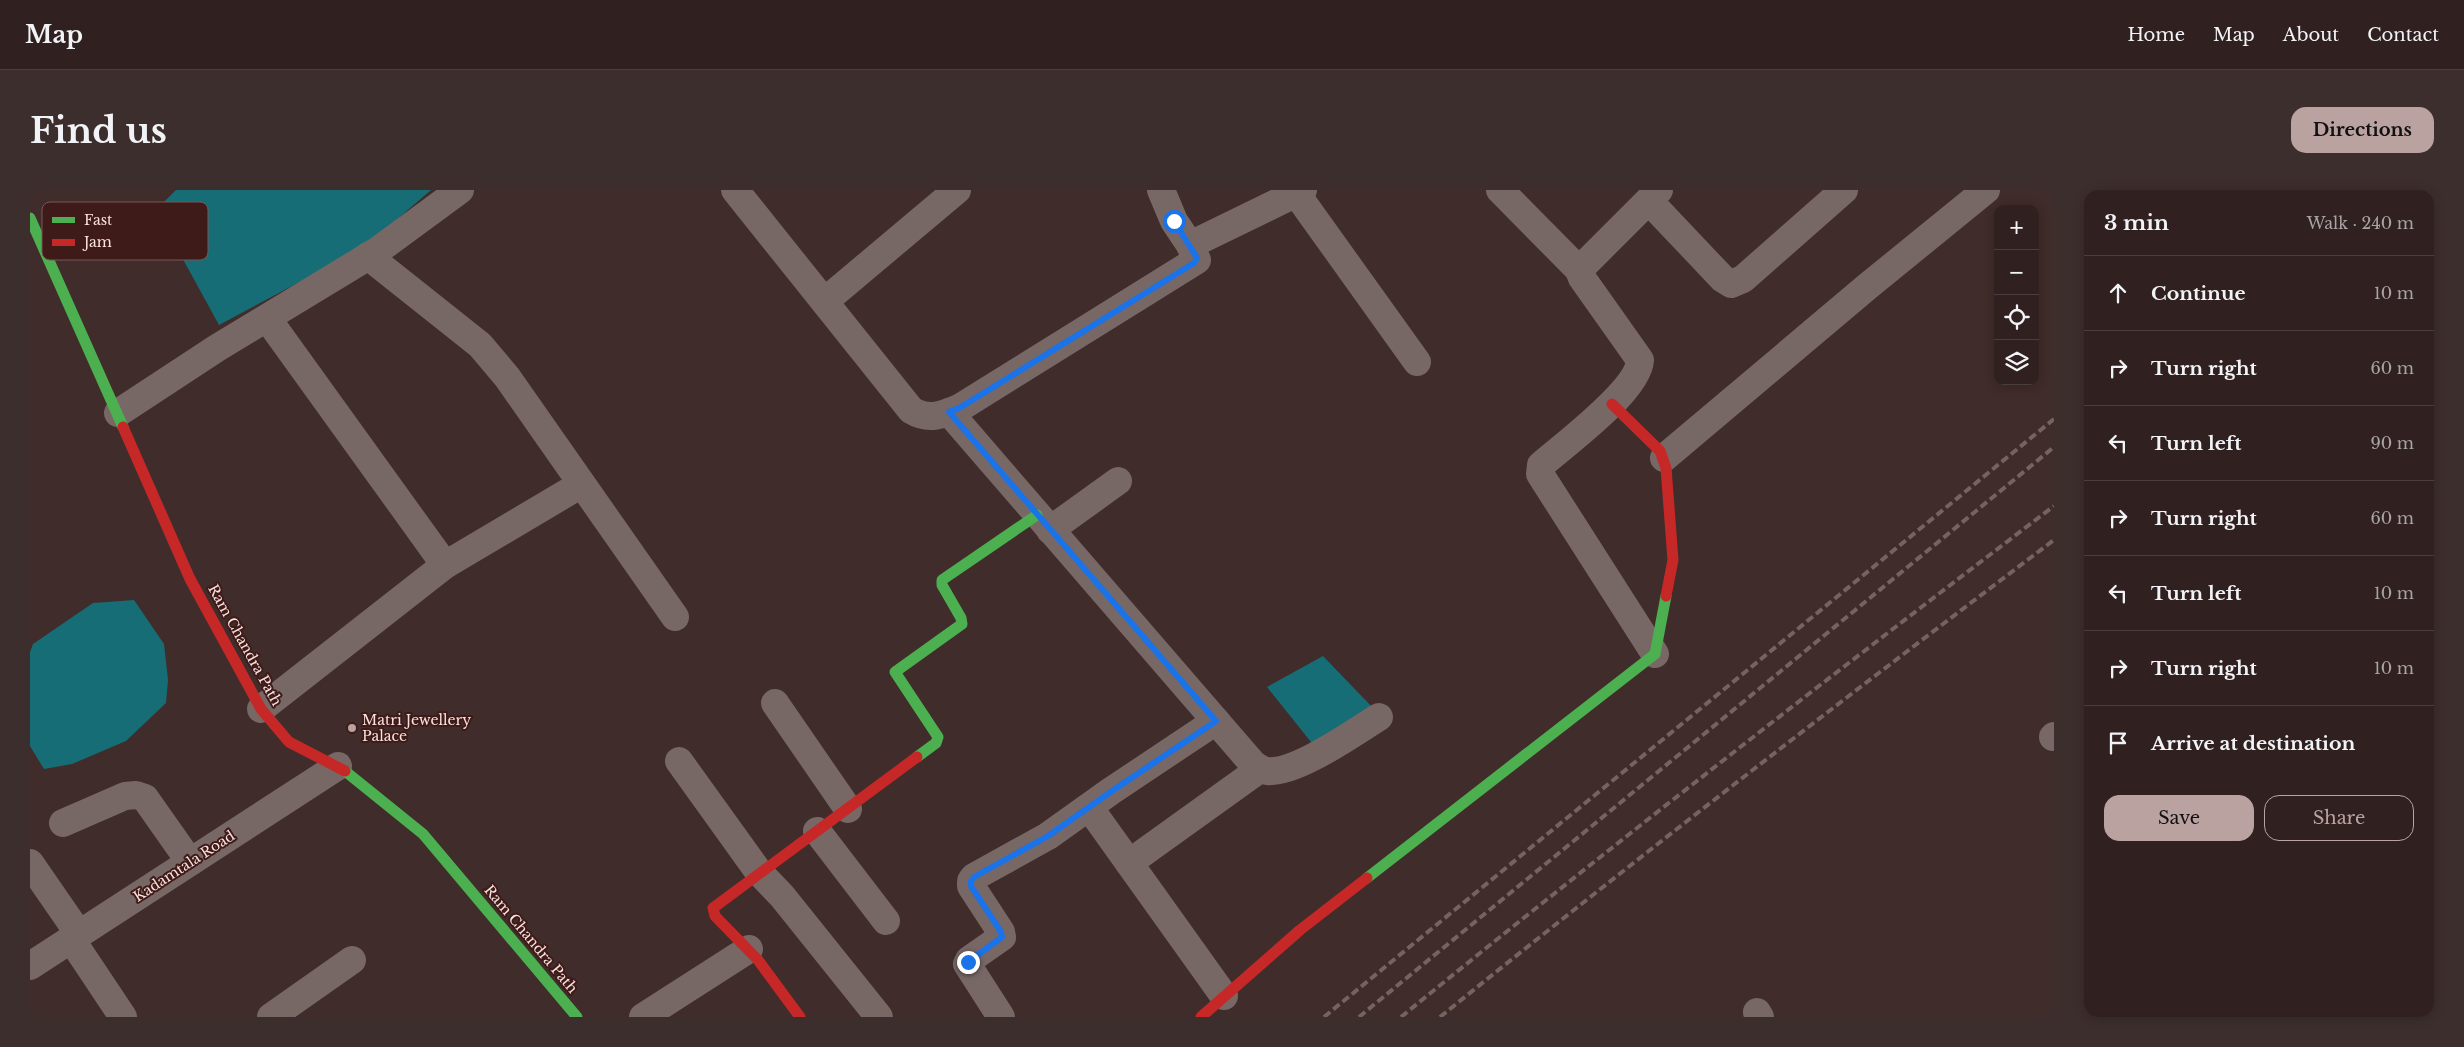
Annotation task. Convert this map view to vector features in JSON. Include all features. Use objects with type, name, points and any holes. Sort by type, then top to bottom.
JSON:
[{"type":"street","points":[[735,190],[911,410],[921,416],[934,417],[961,407],[1194,263],[1197,258],[1174,221],[1161,190]]},
{"type":"street","points":[[825,301],[957,190]]},
{"type":"street","points":[[1500,190],[1579,270],[1582,278],[1640,360],[1640,369],[1612,404],[1541,465],[1540,474],[1655,654]]},
{"type":"street","points":[[1579,270],[1654,196],[1723,279],[1731,284],[1743,279],[1842,190]]},
{"type":"street","points":[[1664,458],[1868,286],[1986,190]]},
{"type":"street","points":[[1190,245],[1300,192],[1417,362]]},
{"type":"street","points":[[118,413],[368,256],[449,193]]},
{"type":"street","name":"Ram Chandra Path","points":[[30,218],[42,245]]},
{"type":"street","points":[[368,256],[480,345],[507,377],[580,485],[675,617]]},
{"type":"street","name":"Ram Chandra Path","points":[[49,260],[190,579],[261,709],[289,742],[338,766],[423,834],[577,1017]]},
{"type":"street","points":[[267,318],[445,565]]},
{"type":"street","points":[[1201,1017],[1300,930],[1655,654],[1673,560],[1666,468],[1660,451],[1612,404]]},
{"type":"street","points":[[949,412],[1216,721],[1260,769],[1268,771],[1290,768],[1379,717]]},
{"type":"street","points":[[800,1017],[749,950],[715,916],[713,908],[758,872],[848,809],[936,743],[938,737],[895,672],[962,624],[961,618],[942,585],[942,580],[1118,481]]},
{"type":"street","points":[[261,709],[445,565],[580,485]]},
{"type":"street","points":[[775,703],[848,809]]},
{"type":"street","points":[[1001,1017],[967,964],[969,960],[1002,937],[1001,932],[971,886],[971,881],[974,877],[1048,836],[1216,721]]},
{"type":"street","points":[[679,761],[758,872],[788,903],[879,1017]]},
{"type":"street","name":"Kadamtala Road","points":[[30,965],[338,766]]},
{"type":"street","points":[[1129,863],[1260,769]]},
{"type":"street","points":[[63,823],[126,796],[136,795],[144,798],[190,862]]},
{"type":"street","points":[[1090,806],[1224,996]]},
{"type":"street","points":[[817,831],[886,921]]},
{"type":"street","points":[[30,863],[123,1017]]},
{"type":"street","points":[[643,1017],[749,950]]},
{"type":"street","points":[[271,1017],[352,960]]},
{"type":"water","points":[[176,190],[431,190],[365,247],[219,325],[183,260],[208,260],[208,202],[164,202]]},
{"type":"water","points":[[134,600],[164,644],[168,680],[166,703],[126,741],[72,764],[44,769],[30,746],[30,652],[33,644],[93,603]]},
{"type":"water","points":[[1323,656],[1375,710],[1319,752],[1267,687]]},
{"type":"railway","points":[[1324,1017],[2054,419]]},
{"type":"railway","points":[[1359,1017],[2054,447]]},
{"type":"railway","points":[[1401,1017],[1726,758],[2054,506]]},
{"type":"railway","points":[[1440,1017],[1745,776],[2054,540]]},
{"type":"traffic: fast","points":[[30,218],[42,245]]},
{"type":"traffic: fast","points":[[49,260],[123,427]]},
{"type":"traffic: fast","points":[[917,757],[936,743],[938,737],[895,672],[962,624],[961,618],[942,585],[942,580],[1037,515]]},
{"type":"traffic: fast","points":[[1367,878],[1655,654],[1666,596]]},
{"type":"traffic: fast","points":[[345,771],[423,834],[577,1017]]},
{"type":"traffic: jam","points":[[1612,404],[1660,451],[1666,468],[1673,560],[1666,596]]},
{"type":"traffic: jam","points":[[123,427],[190,579],[261,709],[289,742],[345,771]]},
{"type":"traffic: jam","points":[[800,1017],[758,960],[715,916],[713,908],[917,757]]},
{"type":"traffic: jam","points":[[1201,1017],[1300,930],[1367,878]]},
{"type":"place","name":"Matri Jewellery Palace","points":[[352,728]]},
{"type":"route","points":[[968,962],[1002,937],[1001,932],[971,886],[971,881],[974,877],[1048,836],[1216,721],[949,412],[961,407],[1194,263],[1197,258],[1174,221]]}]
